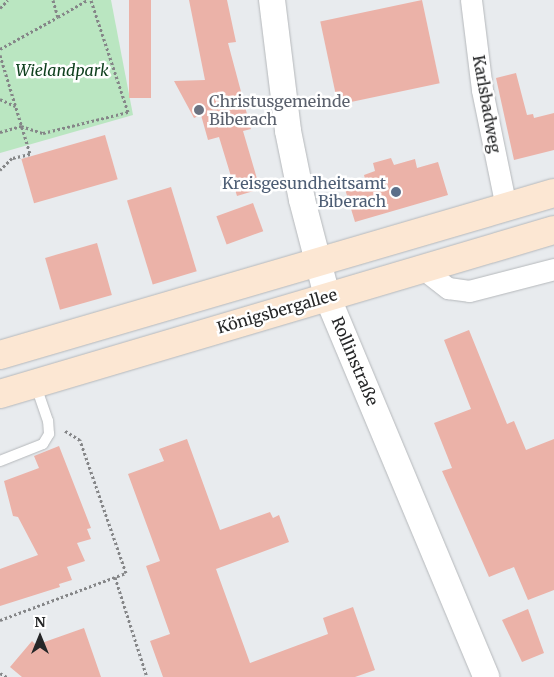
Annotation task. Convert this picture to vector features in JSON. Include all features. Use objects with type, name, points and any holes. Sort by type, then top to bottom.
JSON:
[{"type":"main road","points":[[0,355],[506,206],[554,194]]},
{"type":"main road","name":"Königsbergallee","points":[[0,394],[554,230]]},
{"type":"street","name":"Rollinstraße","points":[[272,0],[288,131],[317,262],[328,296],[486,677]]},
{"type":"street","name":"Karlsbadweg","points":[[471,0],[482,90],[506,206]]},
{"type":"street","points":[[422,268],[448,288],[469,291],[554,270]]},
{"type":"lane","points":[[0,461],[43,444],[48,434],[48,421],[34,383]]},
{"type":"path","points":[[0,8],[8,0]]},
{"type":"path","points":[[53,0],[58,17]]},
{"type":"path","points":[[0,49],[87,0]]},
{"type":"path","points":[[0,132],[21,126],[43,133],[128,112],[91,0]]},
{"type":"path","points":[[0,55],[30,154],[12,158],[0,170]]},
{"type":"path","points":[[0,99],[16,106]]},
{"type":"path","points":[[0,620],[126,574],[80,440],[48,421]]},
{"type":"path","points":[[116,577],[147,677]]},
{"type":"path","points":[[0,673],[7,677]]},
{"type":"green space","name":"Wielandpark","points":[[0,0],[111,0],[133,115],[0,153]]},
{"type":"building","points":[[129,0],[151,0],[151,98],[129,98]]},
{"type":"building","points":[[189,0],[227,0],[236,42],[228,43],[251,129],[243,131],[260,189],[237,196],[219,137],[208,140],[201,115],[194,118],[174,81],[205,80]]},
{"type":"building","points":[[422,0],[440,83],[338,105],[320,22]]},
{"type":"building","points":[[516,73],[527,115],[533,114],[534,118],[554,113],[554,150],[514,160],[496,78]]},
{"type":"building","points":[[105,135],[118,179],[34,203],[21,159]]},
{"type":"building","name":"Kreisgesundheitsamt Biberach","points":[[391,158],[394,165],[415,159],[417,168],[438,162],[448,195],[355,222],[345,189],[366,183],[364,175],[375,171],[373,163]]},
{"type":"building","points":[[171,187],[197,271],[153,285],[127,200]]},
{"type":"building","points":[[253,203],[263,231],[227,245],[216,216]]},
{"type":"building","points":[[97,243],[112,295],[60,310],[45,258]]},
{"type":"building","points":[[469,330],[507,424],[514,421],[526,450],[554,439],[554,590],[528,600],[514,567],[489,577],[442,471],[452,468],[434,423],[471,409],[444,340]]},
{"type":"building","points":[[187,439],[220,530],[270,512],[273,518],[279,515],[289,542],[216,569],[250,663],[328,634],[323,618],[353,607],[375,670],[355,677],[163,677],[150,641],[170,634],[146,566],[160,561],[128,474],[164,461],[159,449]]},
{"type":"building","points":[[59,446],[91,528],[87,529],[91,539],[77,543],[85,561],[67,567],[72,580],[59,584],[60,587],[0,606],[0,569],[38,555],[18,517],[13,516],[4,481],[39,468],[34,456]]},
{"type":"building","points":[[528,609],[544,653],[522,662],[502,620]]},
{"type":"building","points":[[84,628],[101,677],[22,677],[10,667],[32,641],[36,645]]},
{"type":"place","name":"Christusgemeinde Biberach","points":[[199,110]]},
{"type":"place","name":"Kreisgesundheitsamt Biberach","points":[[396,192]]}]
